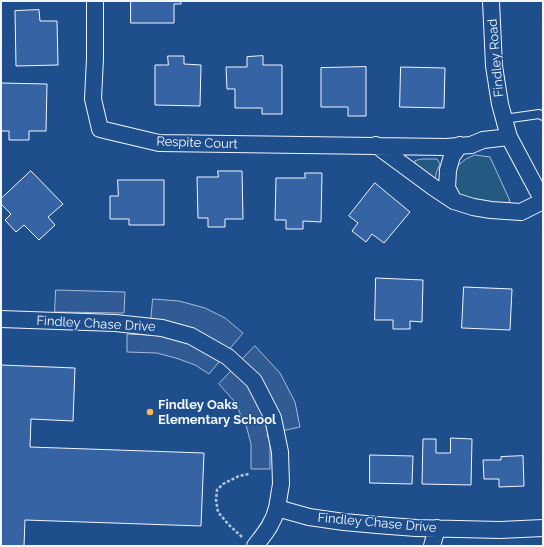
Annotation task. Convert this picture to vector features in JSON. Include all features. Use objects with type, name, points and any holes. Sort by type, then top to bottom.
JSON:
[{"type":"street","name":"Respite Court","points":[[95,1],[93,99],[100,129],[159,143],[446,147],[471,145],[483,140],[509,137]]},
{"type":"street","name":"Findley Road","points":[[491,1],[494,66],[500,104],[509,137],[543,201]]},
{"type":"street","points":[[376,146],[454,201],[473,207],[491,210],[521,212],[543,201]]},
{"type":"street","points":[[454,201],[447,188],[448,170],[452,156],[460,146]]},
{"type":"street","name":"Findley Chase Drive","points":[[1,319],[114,322],[162,328],[191,336],[228,357],[254,381],[273,418],[280,452],[281,484],[277,508],[309,517],[344,522],[416,528],[500,530],[543,528]]},
{"type":"street","points":[[251,544],[268,530],[277,508]]},
{"type":"street","points":[[432,546],[437,528]]},
{"type":"lane","points":[[504,119],[539,114],[543,116]]},
{"type":"path","points":[[249,474],[239,476],[223,484],[217,490],[216,500],[218,512],[228,524],[251,544]]},
{"type":"shaded area","points":[[475,155],[490,157],[510,201],[502,206],[458,197],[453,182],[456,167],[466,159]]},
{"type":"shaded area","points":[[422,159],[437,159],[440,164],[436,173],[435,183],[414,171],[415,161]]},
{"type":"shaded area","points":[[56,290],[125,292],[124,313],[55,312]]},
{"type":"shaded area","points":[[153,299],[179,301],[205,308],[225,318],[243,333],[209,374],[195,365],[157,353],[127,352],[127,334],[149,335]]},
{"type":"shaded area","points":[[255,346],[280,373],[295,402],[300,427],[267,434],[270,443],[270,469],[251,469],[251,444],[246,425],[234,401],[219,384]]},
{"type":"building","points":[[131,1],[181,1],[181,4],[174,4],[174,23],[131,23]]},
{"type":"building","points":[[39,10],[40,21],[57,21],[58,65],[16,66],[15,11]]},
{"type":"building","points":[[168,56],[184,56],[184,64],[201,65],[200,106],[155,105],[155,65],[168,65]]},
{"type":"building","points":[[263,56],[263,65],[282,65],[282,114],[262,114],[262,108],[235,108],[235,89],[227,89],[226,67],[247,67],[247,57]]},
{"type":"building","points":[[366,67],[366,116],[348,116],[348,107],[321,107],[321,68]]},
{"type":"building","points":[[401,67],[445,68],[444,108],[400,107]]},
{"type":"building","points":[[1,83],[47,84],[46,131],[29,131],[29,140],[9,140],[9,131],[1,131]]},
{"type":"building","points":[[31,171],[63,204],[48,217],[55,225],[39,240],[24,225],[16,232],[5,220],[11,214],[1,204],[1,199]]},
{"type":"building","points":[[218,171],[242,171],[243,219],[225,219],[225,227],[208,227],[208,218],[198,218],[197,177],[218,177]]},
{"type":"building","points":[[305,173],[322,173],[321,222],[303,221],[303,229],[286,229],[286,220],[275,220],[276,178],[305,178]]},
{"type":"building","points":[[118,180],[164,180],[164,225],[129,225],[129,219],[110,219],[110,196],[118,196]]},
{"type":"building","points":[[375,183],[410,212],[384,243],[372,234],[366,242],[352,231],[358,223],[349,216]]},
{"type":"building","points":[[376,278],[423,280],[422,322],[410,321],[410,329],[393,329],[393,320],[375,320]]},
{"type":"building","points":[[464,287],[512,289],[510,330],[462,328]]},
{"type":"building","points":[[1,365],[75,368],[73,421],[31,419],[30,447],[204,453],[201,526],[25,520],[24,546],[1,546]]},
{"type":"building","points":[[451,438],[472,439],[471,485],[422,484],[423,439],[436,439],[436,453],[450,453]]},
{"type":"building","points":[[370,455],[413,456],[412,484],[370,483]]},
{"type":"building","points":[[523,456],[524,486],[499,487],[499,479],[484,479],[483,460],[501,460],[501,457]]},
{"type":"place","name":"Findley Oaks Elementary School","points":[[150,412]]}]
